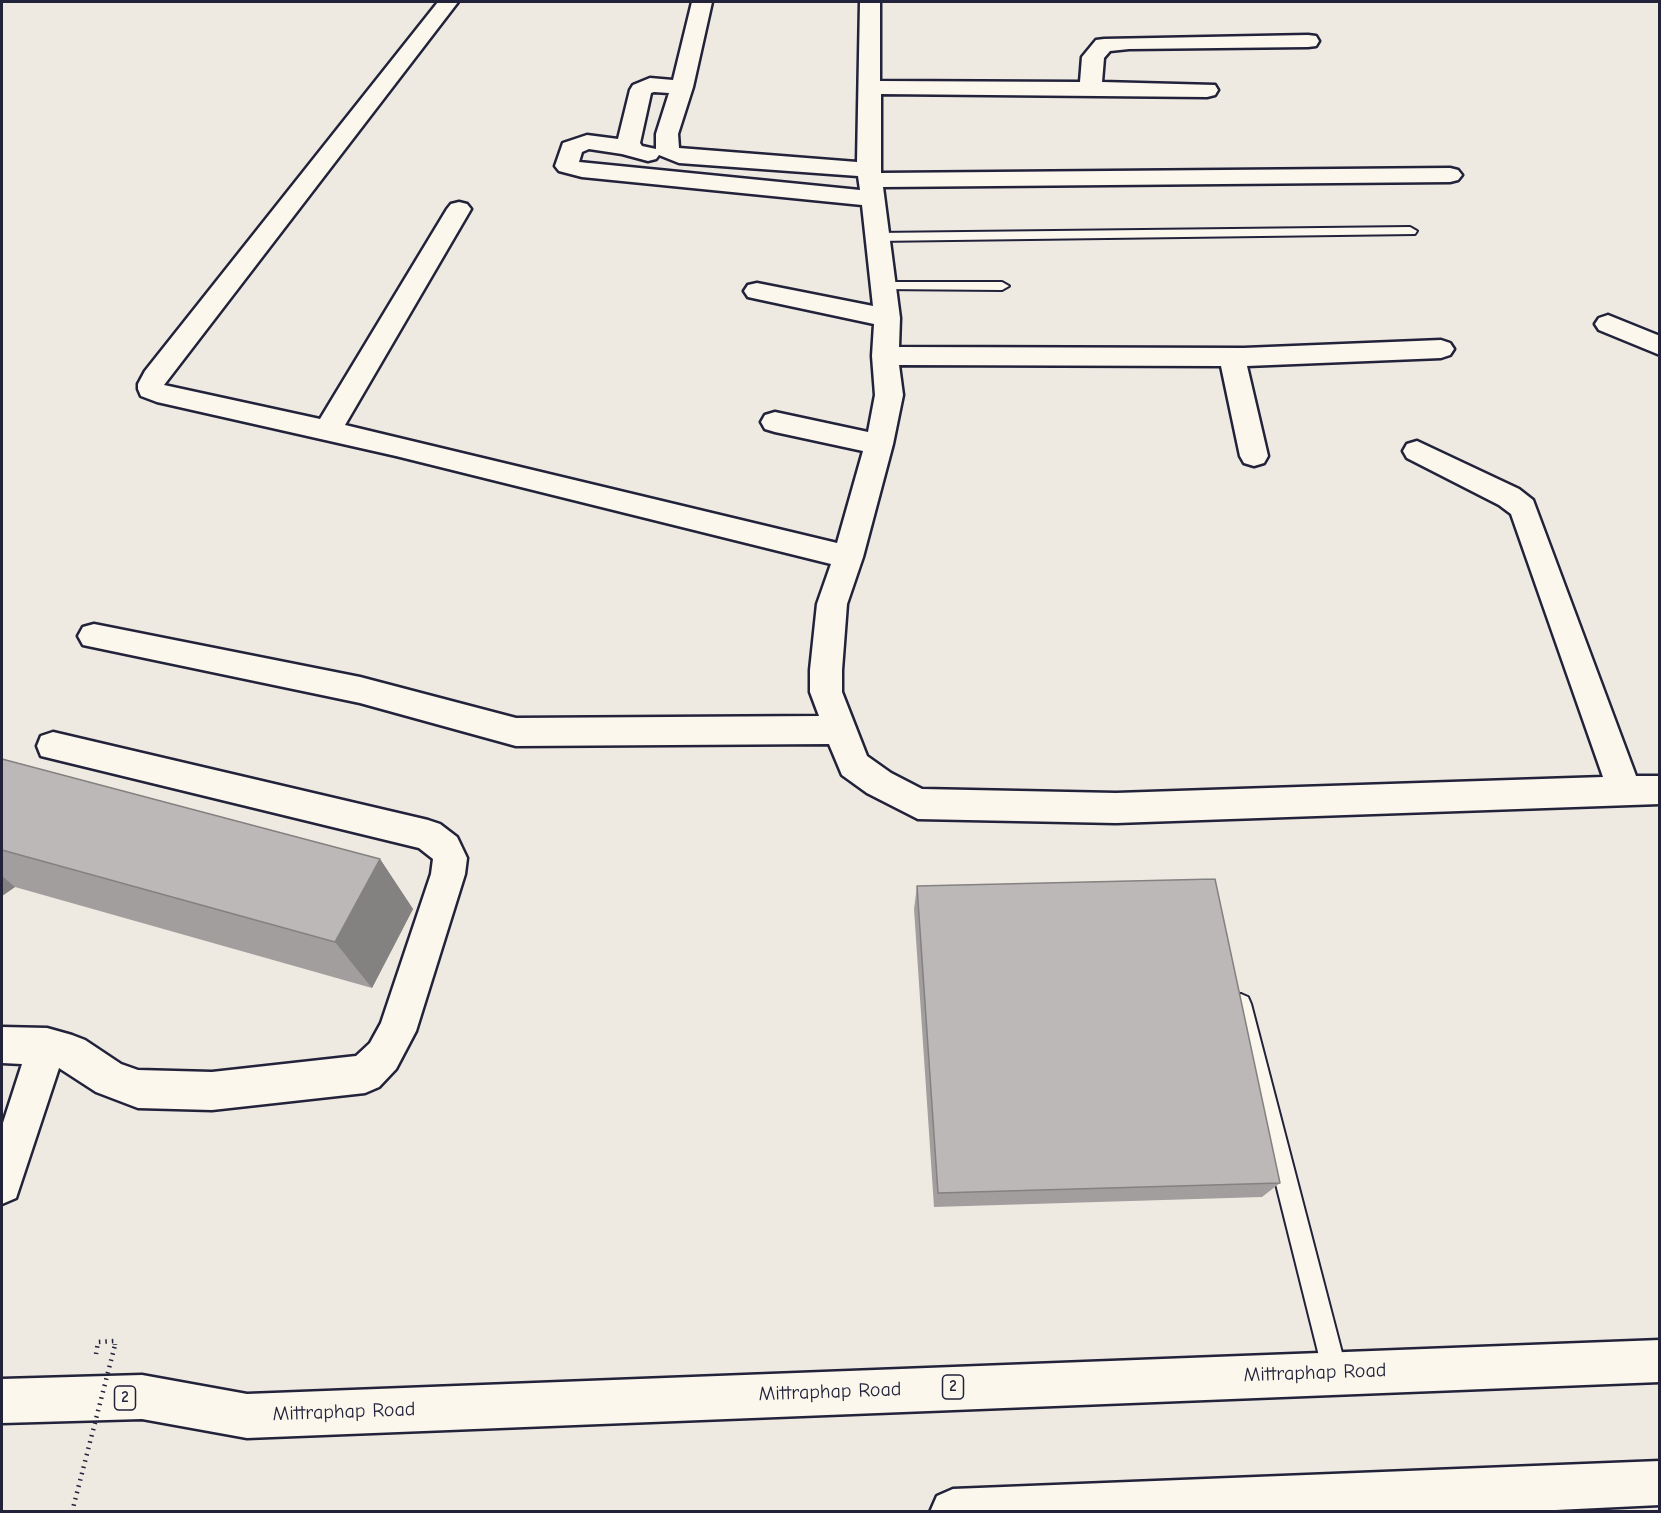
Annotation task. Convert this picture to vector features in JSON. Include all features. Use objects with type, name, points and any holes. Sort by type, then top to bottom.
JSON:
[{"type":"main road","points":[[448,2],[150,384],[151,389],[157,393],[327,431],[848,557]]},
{"type":"main road","points":[[679,156],[668,151],[667,134],[682,87],[702,2]]},
{"type":"main road","points":[[870,2],[871,183],[887,318],[885,356],[889,394],[879,444],[848,557],[832,604],[826,670],[826,692],[854,765],[879,783],[918,804],[1116,807],[1659,790]]},
{"type":"main road","points":[[1090,89],[1093,57],[1104,45],[1308,41]]},
{"type":"main road","points":[[630,148],[629,143],[641,90],[650,85],[682,87]]},
{"type":"main road","points":[[869,87],[1207,90]]},
{"type":"main road","points":[[871,183],[789,164],[636,152],[630,148],[587,142],[571,148],[567,166],[582,170],[784,190],[871,183],[1450,175]]},
{"type":"main road","points":[[784,190],[789,164]]},
{"type":"main road","points":[[327,431],[459,209]]},
{"type":"main road","points":[[757,291],[887,318]]},
{"type":"main road","points":[[1608,324],[1659,346]]},
{"type":"main road","points":[[885,356],[1232,357],[1441,349]]},
{"type":"main road","points":[[1232,357],[1254,456]]},
{"type":"main road","points":[[775,422],[879,444]]},
{"type":"main road","points":[[1417,452],[1509,497],[1523,508],[1625,792]]},
{"type":"main road","points":[[94,636],[360,690],[516,732],[839,730]]},
{"type":"main road","points":[[2,1045],[47,1046],[72,1053],[110,1079],[138,1089],[212,1091],[366,1074],[383,1056],[397,1031],[448,874],[450,858],[444,848],[428,835],[53,746]]},
{"type":"main road","points":[[2,1184],[47,1046]]},
{"type":"main road","name":"Mittraphap Road","points":[[2,1401],[142,1397],[247,1416],[1659,1361]]},
{"type":"main road","points":[[953,1512],[1659,1482]]},
{"type":"lane","points":[[876,237],[1410,231]]},
{"type":"lane","points":[[884,286],[1002,286]]},
{"type":"lane","points":[[1236,986],[1335,1372]]},
{"type":"path","points":[[72,1512],[115,1341],[98,1342],[95,1354]]},
{"type":"building","points":[[2,759],[380,859],[335,942],[2,850]]},
{"type":"building","points":[[1215,879],[1280,1183],[938,1193],[917,886]]}]
